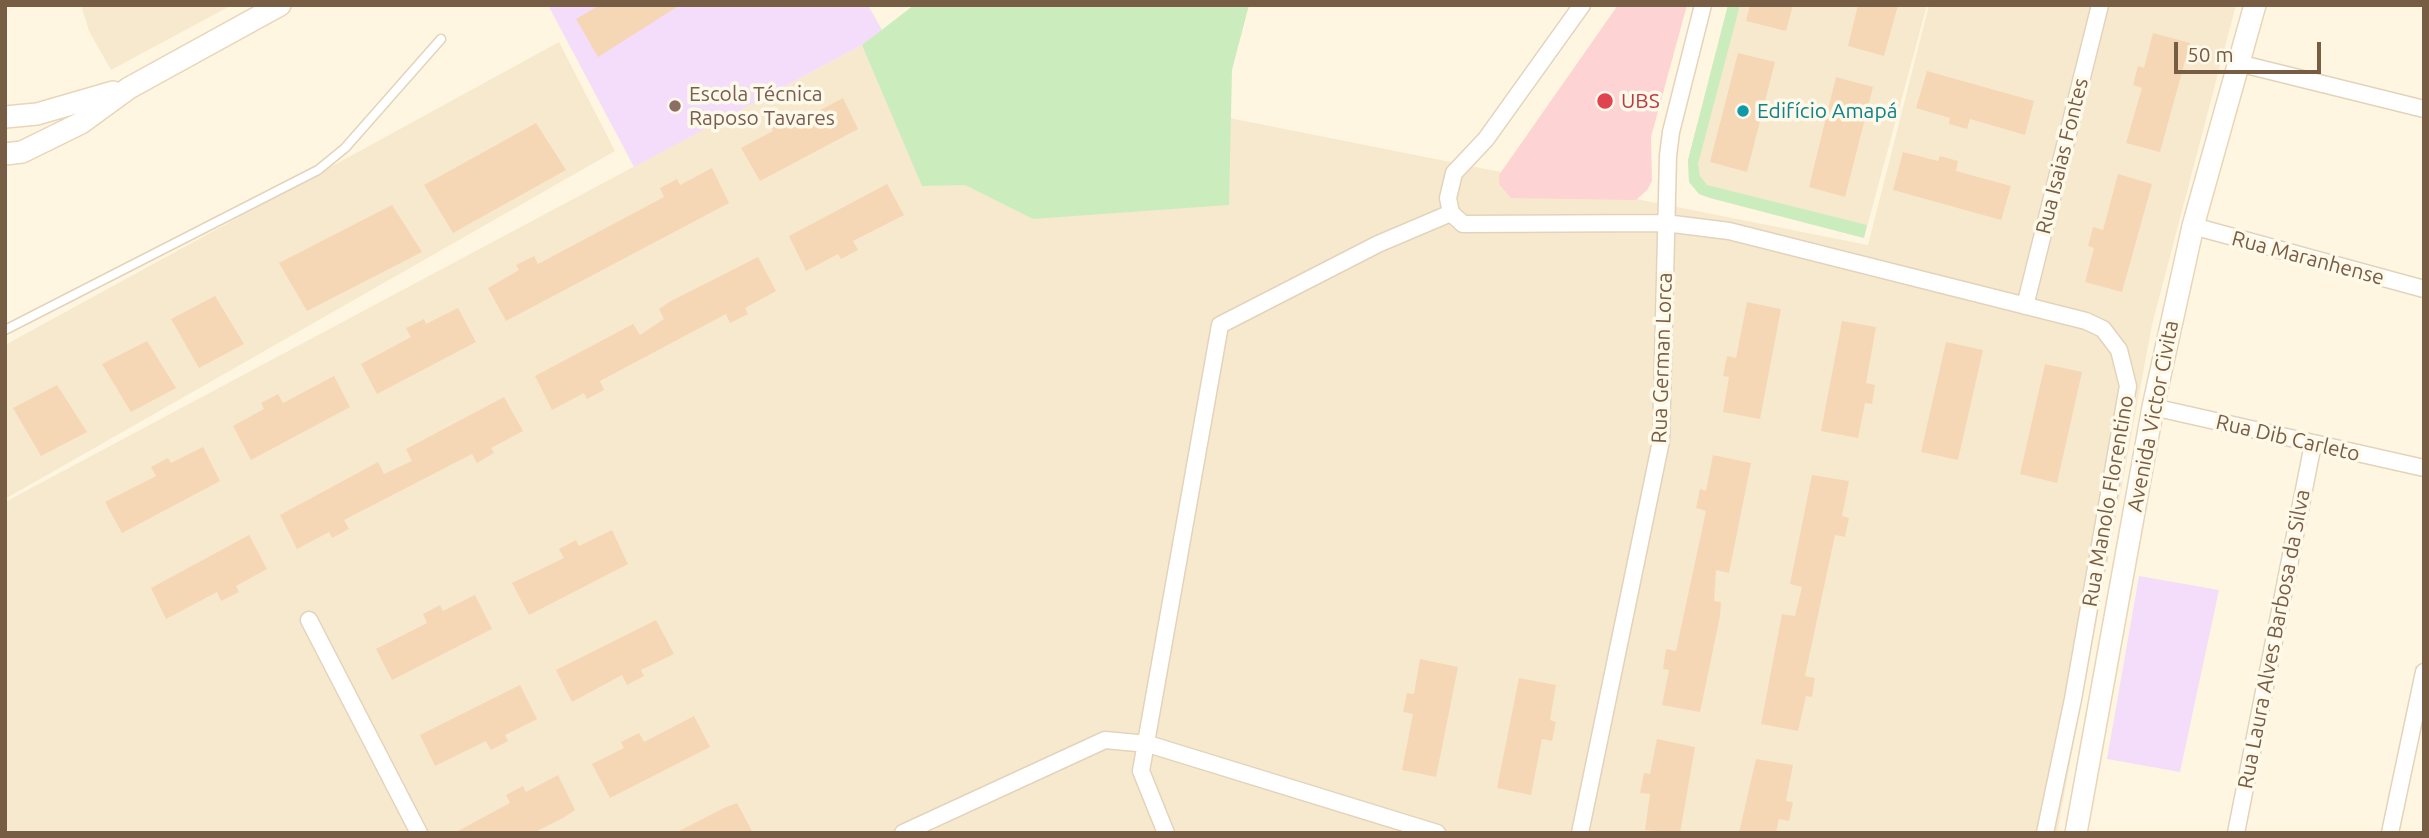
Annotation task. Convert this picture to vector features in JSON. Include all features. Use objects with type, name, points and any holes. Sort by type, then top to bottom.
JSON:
[{"type":"main road","points":[[5,154],[22,152],[81,123],[129,88],[281,5]]},
{"type":"main road","name":"Avenida Victor Civita","points":[[2076,833],[2152,407],[2193,226],[2255,5]]},
{"type":"main road","points":[[5,117],[37,114],[129,88]]},
{"type":"street","points":[[1166,833],[1141,771],[1148,744],[1220,325],[1378,244],[1451,214],[1448,198],[1454,173],[1486,139],[1582,5]]},
{"type":"street","name":"Rua German Lorca","points":[[1580,833],[1661,441],[1665,223],[1671,132],[1703,5]]},
{"type":"street","name":"Rua Isaias Fontes","points":[[2025,306],[2100,5]]},
{"type":"street","points":[[2238,63],[2424,109]]},
{"type":"street","name":"Rua Manolo Florentino","points":[[1451,214],[1463,224],[1665,223],[1729,231],[2086,321],[2103,329],[2119,350],[2128,386],[2073,699],[2045,833]]},
{"type":"street","name":"Rua Maranhense","points":[[2193,226],[2424,289]]},
{"type":"street","name":"Rua Dib Carleto","points":[[2152,407],[2424,468]]},
{"type":"street","name":"Rua Laura Alves Barbosa da Silva","points":[[2236,833],[2313,444]]},
{"type":"street","points":[[309,620],[419,833]]},
{"type":"street","points":[[2390,833],[2424,672]]},
{"type":"street","points":[[903,833],[1105,740],[1148,744],[1437,833]]},
{"type":"lane","points":[[5,330],[318,170],[345,149],[441,38]]},
{"type":"shaded area","points":[[81,5],[232,5],[111,70],[89,31]]},
{"type":"shaded area","name":"Escola Técnica Raposo Tavares","points":[[548,5],[868,5],[882,30],[862,45],[634,167]]},
{"type":"shaded area","name":"UBS","points":[[1618,5],[1687,5],[1651,137],[1652,181],[1636,200],[1511,198],[1499,184],[1499,175]]},
{"type":"shaded area","points":[[1728,5],[1927,5],[1864,238],[1710,198],[1699,194],[1689,182],[1688,160]]},
{"type":"shaded area","points":[[1929,5],[2236,5],[2152,325],[2057,833],[13,833],[5,829],[5,502],[862,45],[1868,245]]},
{"type":"shaded area","points":[[559,42],[615,151],[5,499],[5,345]]},
{"type":"shaded area","points":[[2139,576],[2219,590],[2180,772],[2107,759]]},
{"type":"green space","points":[[914,5],[1249,5],[1232,70],[1229,205],[1033,219],[965,185],[922,186],[862,45]]},
{"type":"green space","points":[[1728,5],[1740,5],[1698,164],[1700,176],[1707,185],[1867,225],[1864,238],[1710,198],[1699,194],[1689,182],[1688,160]]},
{"type":"building","points":[[600,5],[680,5],[598,57],[576,19]]},
{"type":"building","points":[[1750,5],[1793,5],[1786,31],[1746,21]]},
{"type":"building","points":[[1858,5],[1898,5],[1884,56],[1848,46]]},
{"type":"building","points":[[2153,33],[2190,43],[2160,152],[2126,143],[2142,88],[2133,85],[2138,66],[2144,68]]},
{"type":"building","name":"Edifício Amapá","points":[[1738,53],[1775,62],[1747,172],[1710,162]]},
{"type":"building","points":[[1927,71],[2034,101],[2025,135],[1970,119],[1967,129],[1949,124],[1950,118],[1916,108]]},
{"type":"building","points":[[1836,77],[1873,87],[1845,197],[1809,187]]},
{"type":"building","points":[[843,98],[858,129],[760,181],[741,148],[773,131],[770,125],[787,116],[792,125]]},
{"type":"building","points":[[536,123],[566,170],[453,233],[424,185]]},
{"type":"building","points":[[1903,152],[1938,161],[1940,156],[1958,161],[1956,171],[2011,186],[2001,220],[1893,190]]},
{"type":"building","points":[[712,168],[729,203],[506,321],[488,288],[519,270],[516,265],[534,256],[538,264],[664,197],[660,188],[677,179],[680,185]]},
{"type":"building","points":[[2118,174],[2152,184],[2122,292],[2085,282],[2094,248],[2088,246],[2093,227],[2103,230]]},
{"type":"building","points":[[887,184],[904,215],[853,241],[858,250],[841,259],[838,254],[806,271],[789,236]]},
{"type":"building","points":[[392,205],[422,252],[307,311],[279,263]]},
{"type":"building","points":[[758,257],[776,291],[745,308],[748,314],[730,323],[726,314],[600,381],[604,390],[587,399],[584,393],[552,410],[535,376],[633,324],[640,335],[664,319],[659,309],[671,301]]},
{"type":"building","points":[[215,296],[244,344],[199,368],[171,319]]},
{"type":"building","points":[[1747,302],[1781,309],[1760,419],[1723,412],[1729,377],[1723,376],[1727,356],[1736,358]]},
{"type":"building","points":[[458,308],[476,342],[377,394],[361,364],[411,337],[406,328],[424,319],[426,324]]},
{"type":"building","points":[[1842,321],[1876,327],[1866,383],[1875,385],[1872,404],[1865,403],[1858,438],[1821,431]]},
{"type":"building","points":[[147,341],[176,388],[131,412],[102,364]]},
{"type":"building","points":[[1946,342],[1983,350],[1958,460],[1921,452]]},
{"type":"building","points":[[2045,364],[2082,372],[2057,483],[2020,474]]},
{"type":"building","points":[[334,376],[350,407],[251,460],[233,426],[264,409],[261,403],[278,394],[283,403]]},
{"type":"building","points":[[57,385],[87,432],[41,456],[13,408]]},
{"type":"building","points":[[504,397],[523,431],[491,448],[494,453],[477,463],[472,454],[344,520],[349,529],[332,538],[329,532],[297,549],[280,515],[378,462],[384,474],[412,461],[406,449]]},
{"type":"building","points":[[203,447],[220,481],[122,533],[105,502],[156,476],[151,467],[168,458],[171,463]]},
{"type":"building","points":[[1713,455],[1751,463],[1729,573],[1716,570],[1714,601],[1721,602],[1720,616],[1700,712],[1662,705],[1669,670],[1663,669],[1666,649],[1676,651],[1706,511],[1696,508],[1700,489],[1706,491]]},
{"type":"building","points":[[1812,475],[1849,481],[1842,516],[1849,518],[1845,537],[1835,535],[1805,676],[1815,678],[1812,697],[1806,696],[1798,731],[1761,724],[1782,614],[1795,616],[1802,587],[1790,584]]},
{"type":"building","points":[[612,530],[628,564],[529,615],[512,583],[564,558],[559,549],[576,540],[579,546]]},
{"type":"building","points":[[249,535],[267,569],[236,586],[239,592],[221,601],[217,592],[166,619],[151,588]]},
{"type":"building","points":[[475,595],[492,629],[392,680],[376,649],[427,623],[423,614],[440,605],[443,611]]},
{"type":"building","points":[[656,620],[674,654],[641,670],[644,676],[627,685],[622,675],[572,702],[556,670]]},
{"type":"building","points":[[1420,659],[1458,667],[1436,777],[1402,770],[1413,714],[1403,712],[1407,693],[1414,694]]},
{"type":"building","points":[[1519,678],[1556,685],[1550,720],[1556,722],[1552,741],[1542,739],[1531,795],[1497,788]]},
{"type":"building","points":[[520,685],[537,719],[505,735],[508,741],[491,750],[486,741],[435,766],[420,735]]},
{"type":"building","points":[[694,716],[710,747],[610,798],[592,764],[624,748],[621,742],[639,733],[644,742]]},
{"type":"building","points":[[1657,739],[1695,747],[1680,833],[1645,830],[1650,794],[1640,793],[1644,773],[1650,774]]},
{"type":"building","points":[[1756,759],[1793,765],[1786,801],[1793,802],[1789,821],[1779,819],[1776,833],[1739,833]]},
{"type":"building","points":[[558,775],[575,810],[563,818],[533,833],[454,833],[510,803],[506,795],[523,786],[526,792]]},
{"type":"building","points":[[737,803],[753,833],[675,833],[724,808]]},
{"type":"place","name":"UBS","points":[[1605,101]]},
{"type":"place","name":"Escola Técnica Raposo Tavares","points":[[675,106]]},
{"type":"place","name":"Edifício Amapá","points":[[1743,111]]}]
